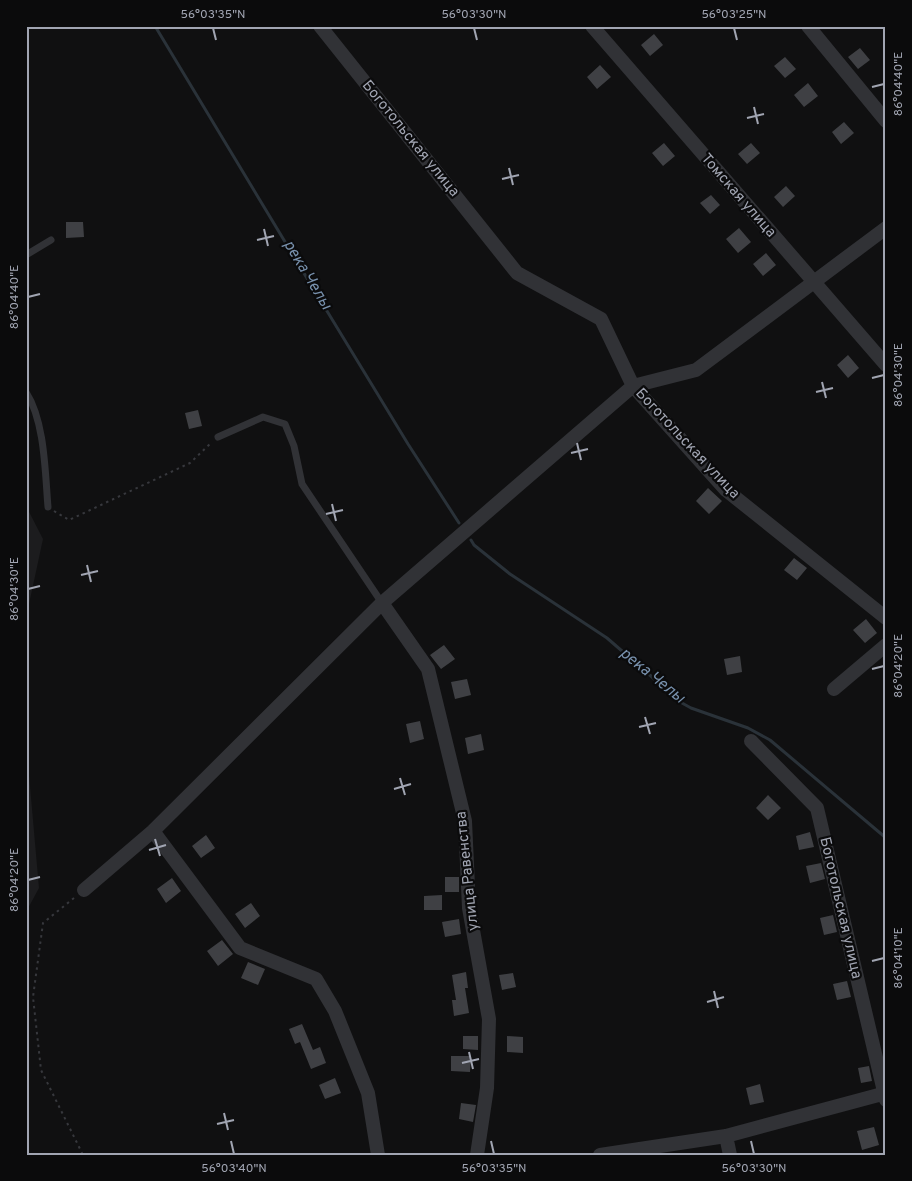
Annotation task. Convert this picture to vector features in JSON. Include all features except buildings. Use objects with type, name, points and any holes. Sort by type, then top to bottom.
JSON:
[{"type":"street","name":"Боготольская улица","points":[[320,26],[517,273],[601,319],[633,386],[726,490],[886,618]]},
{"type":"street","name":"Томская улица","points":[[592,26],[812,283],[886,366]]},
{"type":"street","points":[[808,26],[886,121]]},
{"type":"street","points":[[84,890],[153,831],[382,603],[633,386],[696,370],[886,228]]},
{"type":"street","name":"улица Равенства","points":[[382,603],[428,669],[465,821],[469,908],[489,1019],[487,1088],[477,1155]]},
{"type":"street","points":[[834,689],[886,644]]},
{"type":"street","name":"Боготольская улица","points":[[751,741],[817,808],[885,1096]]},
{"type":"street","points":[[153,831],[240,948],[316,979],[335,1011],[368,1093],[378,1155]]},
{"type":"street","points":[[600,1155],[726,1136],[885,1096]]},
{"type":"street","points":[[726,1136],[730,1155]]},
{"type":"lane","points":[[26,255],[51,240]]},
{"type":"lane","points":[[26,392],[33,403],[44,454],[48,507]]},
{"type":"lane","points":[[218,437],[263,417],[285,424],[294,446],[302,484],[382,603]]},
{"type":"path","points":[[48,507],[69,520],[190,463],[218,437]]},
{"type":"path","points":[[83,1155],[41,1070],[33,997],[43,923],[84,890]]},
{"type":"shaded area","points":[[26,506],[43,539],[26,618]]},
{"type":"shaded area","points":[[26,741],[39,888],[26,912]]},
{"type":"waterway","name":"река Челы","points":[[155,26],[408,444],[459,523]]},
{"type":"waterway","name":"река Челы","points":[[471,540],[474,545],[510,574],[607,638],[682,703],[748,728],[770,740],[886,838]]}]
